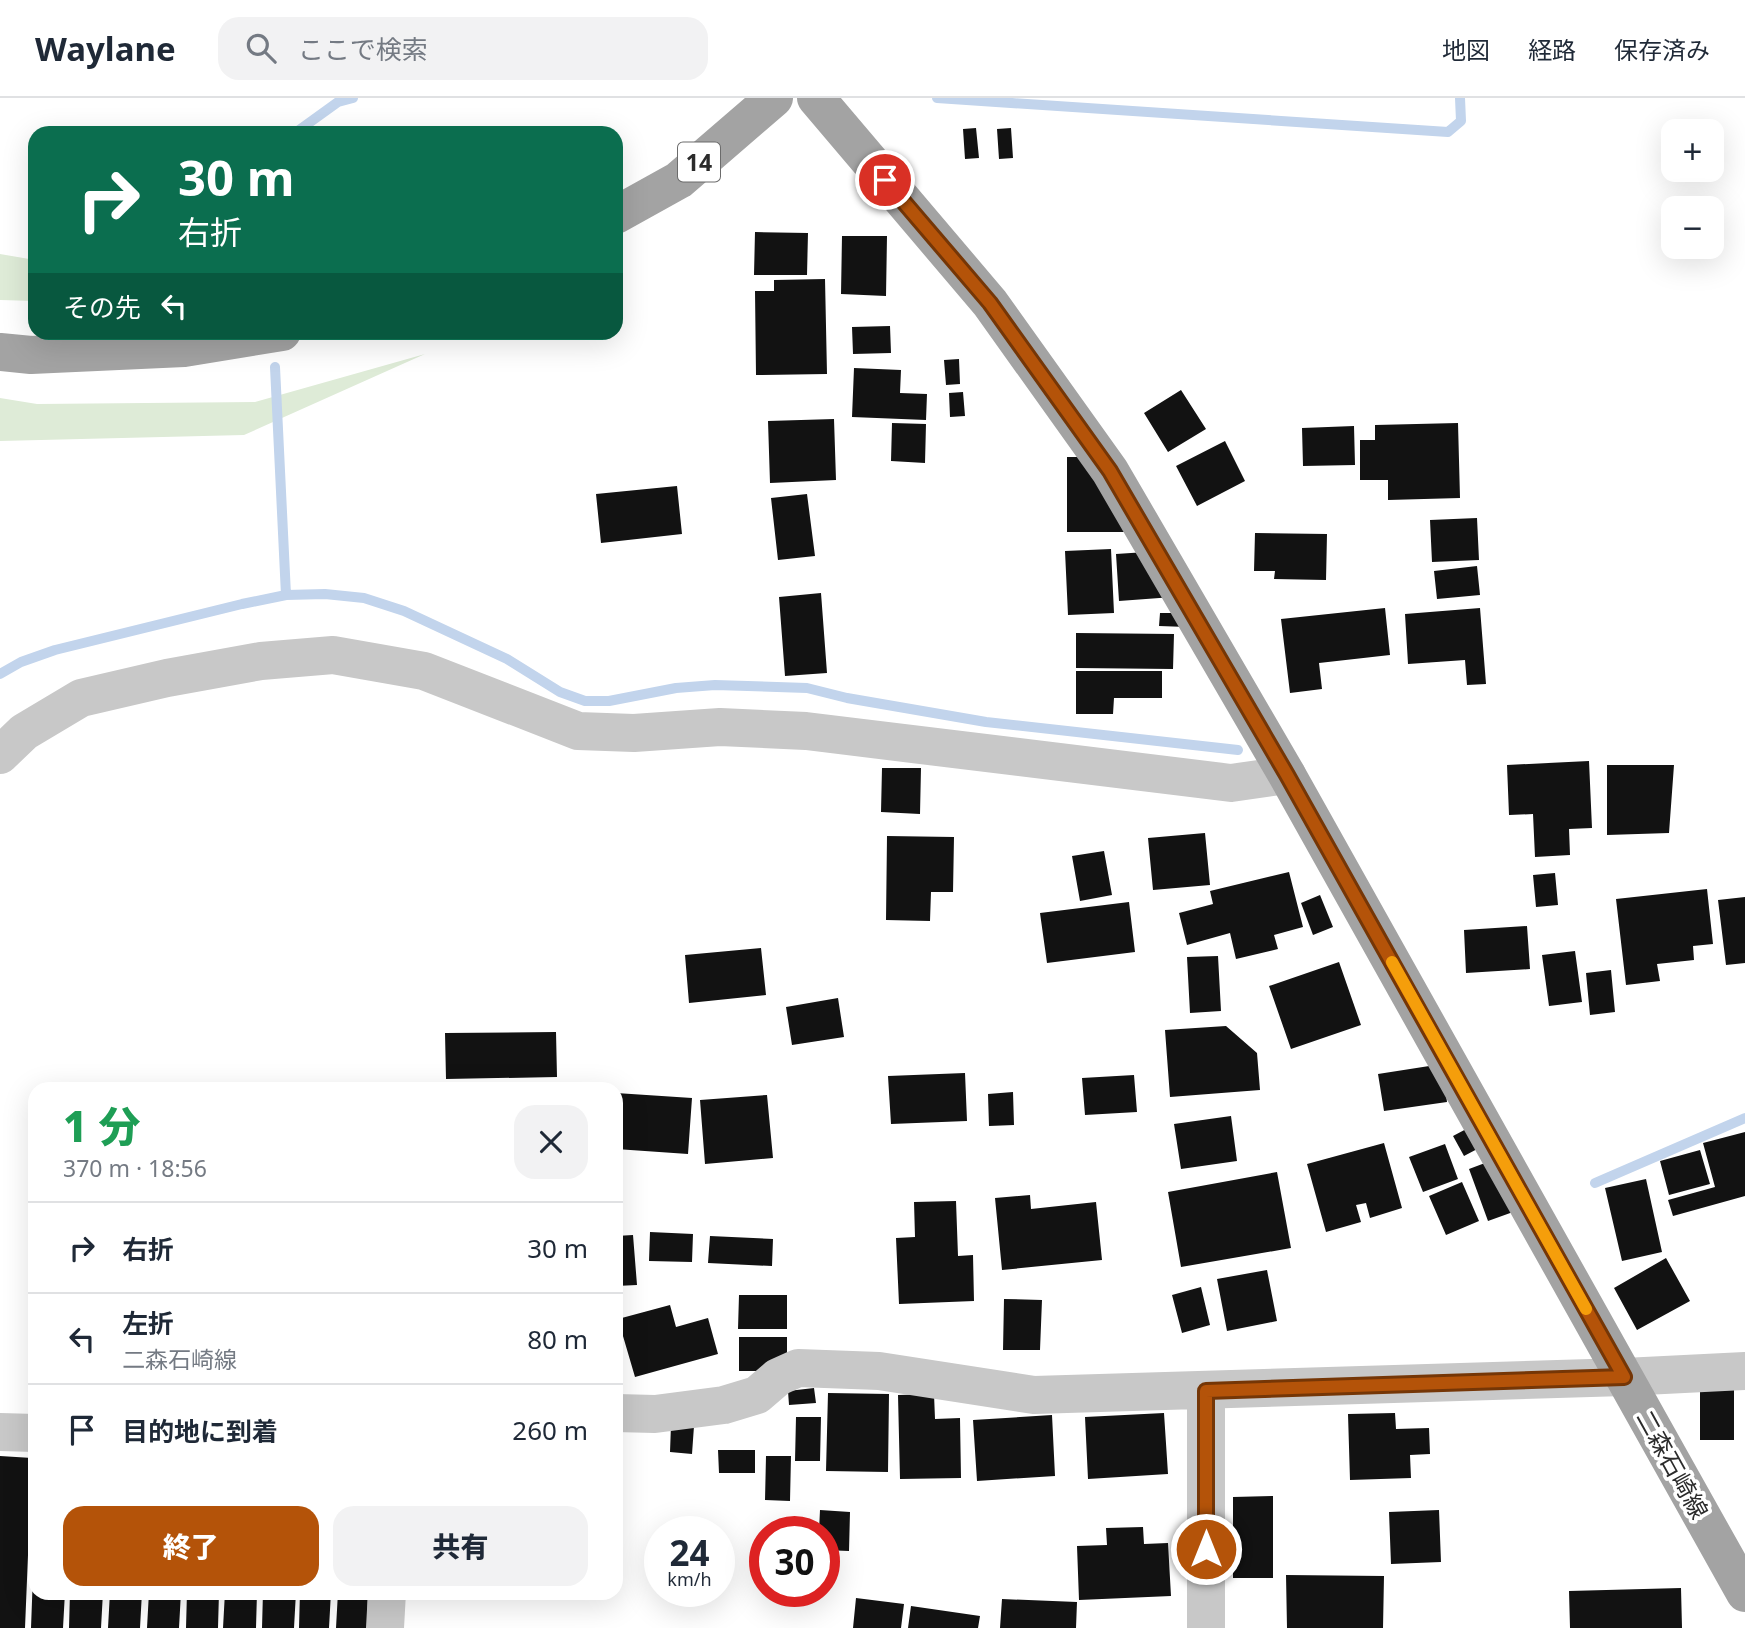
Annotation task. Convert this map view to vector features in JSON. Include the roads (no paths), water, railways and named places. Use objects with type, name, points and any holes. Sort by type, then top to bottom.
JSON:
[{"type":"main road","name":"14","points":[[623,211],[679,180],[774,98]]},
{"type":"main road","name":"二森石崎線","points":[[816,98],[990,303],[1110,471],[1287,775],[1745,1593]]},
{"type":"main road","points":[[0,352],[31,355],[184,348],[233,340]]},
{"type":"street","points":[[0,755],[24,732],[81,698],[167,678],[261,661],[333,655],[424,671],[578,731],[634,733],[719,727],[806,731],[1231,783],[1287,775]]},
{"type":"street","points":[[623,1413],[655,1414],[724,1405],[757,1395],[778,1377],[798,1368],[879,1371],[1034,1395],[1745,1371]]},
{"type":"street","points":[[1206,1391],[1206,1628]]},
{"type":"street","points":[[0,1432],[28,1433]]},
{"type":"street","points":[[385,1628],[387,1600]]},
{"type":"waterway","points":[[305,126],[338,102],[353,98]]},
{"type":"waterway","points":[[937,98],[1448,132],[1461,121],[1460,98]]},
{"type":"waterway","points":[[275,367],[286,595]]},
{"type":"waterway","points":[[0,674],[21,662],[55,650],[242,604],[286,595],[325,594],[364,598],[404,611],[507,659],[560,692],[585,701],[609,701],[676,688],[715,685],[807,688],[847,698],[986,722],[1238,750]]},
{"type":"waterway","points":[[1595,1183],[1745,1118]]}]
